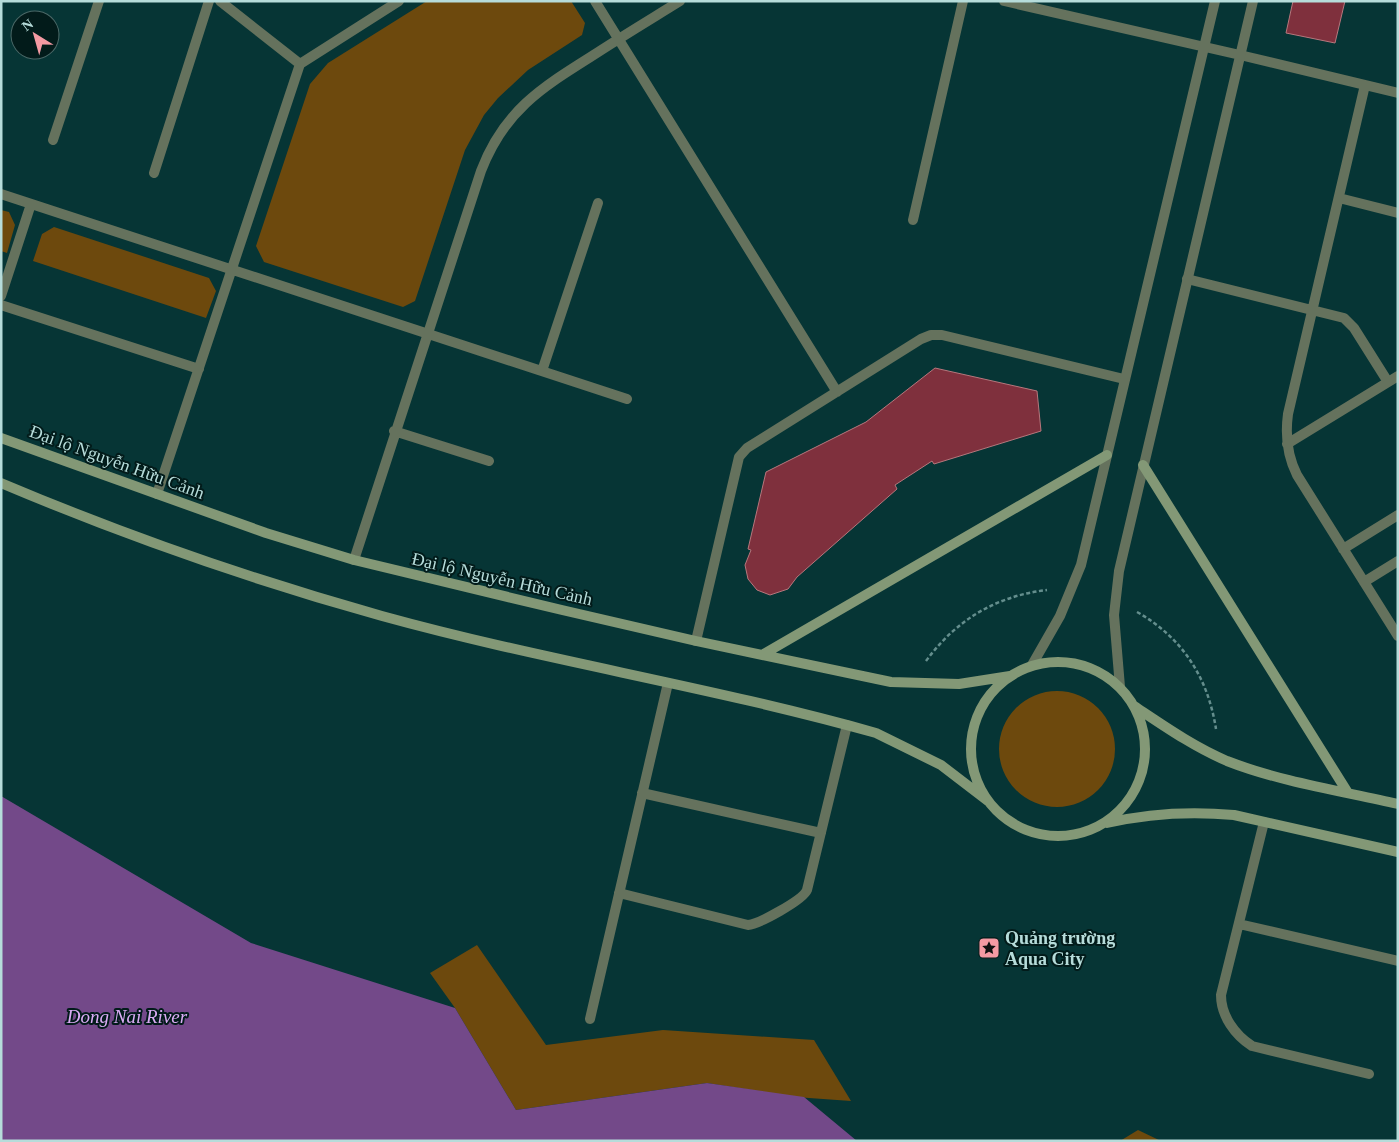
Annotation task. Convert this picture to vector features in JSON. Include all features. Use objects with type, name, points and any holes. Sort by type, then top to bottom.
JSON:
[{"type":"main road","name":"Đại lộ Nguyễn Hữu Cảnh","points":[[1,438],[156,494],[354,560],[696,641],[871,678],[912,684],[959,684],[1010,676]]},
{"type":"main road","points":[[762,655],[1107,455]]},
{"type":"main road","points":[[1143,465],[1348,793]]},
{"type":"main road","points":[[1,484],[79,516],[296,590],[383,616],[876,733],[923,754],[961,779],[1011,823],[1040,834],[1072,835],[1101,824],[1163,812],[1189,812],[1234,815],[1398,852]]},
{"type":"main road","points":[[988,802],[974,773],[970,758],[972,734],[979,711],[987,698],[1010,676],[1032,666],[1055,662],[1079,664],[1101,673],[1120,687],[1134,706],[1141,721],[1145,744],[1141,776],[1125,804],[1101,824]]},
{"type":"main road","points":[[1134,706],[1192,743],[1226,760],[1264,773],[1398,804]]},
{"type":"street","points":[[53,140],[99,1]]},
{"type":"street","points":[[154,173],[209,1]]},
{"type":"street","points":[[220,1],[300,64]]},
{"type":"street","points":[[156,494],[300,64],[399,1]]},
{"type":"street","points":[[595,1],[837,392]]},
{"type":"street","points":[[354,560],[394,431],[480,171],[497,136],[514,114],[538,91],[680,1]]},
{"type":"street","points":[[913,220],[963,1]]},
{"type":"street","points":[[1004,1],[1398,93]]},
{"type":"street","points":[[1032,666],[1060,616],[1078,574],[1215,1]]},
{"type":"street","points":[[1120,687],[1115,642],[1116,590],[1122,553],[1253,1]]},
{"type":"street","points":[[1366,85],[1288,414],[1287,444],[1297,475],[1398,636]]},
{"type":"street","points":[[1,194],[627,399]]},
{"type":"street","points":[[1339,198],[1398,213]]},
{"type":"street","points":[[542,371],[598,203]]},
{"type":"street","points":[[1,296],[31,204]]},
{"type":"street","points":[[1187,279],[1338,315],[1349,322],[1388,382]]},
{"type":"street","points":[[1,305],[199,369]]},
{"type":"street","points":[[696,641],[739,457],[747,448],[921,339],[937,334],[1124,379]]},
{"type":"street","points":[[1287,444],[1398,376]]},
{"type":"street","points":[[394,431],[490,462]]},
{"type":"street","points":[[1343,549],[1398,515]]},
{"type":"street","points":[[1364,582],[1398,561]]},
{"type":"street","points":[[590,1019],[668,683]]},
{"type":"street","points":[[619,893],[752,924],[806,894],[847,725]]},
{"type":"street","points":[[642,793],[821,833]]},
{"type":"street","points":[[1264,822],[1221,995],[1221,1005],[1224,1013],[1242,1040],[1252,1046],[1369,1074]]},
{"type":"street","points":[[1239,924],[1398,962]]},
{"type":"path","points":[[926,661],[951,632],[975,614],[1016,595],[1047,590]]},
{"type":"path","points":[[1137,612],[1170,635],[1191,659],[1207,691],[1216,729]]},
{"type":"shaded area","points":[[427,1],[571,1],[585,23],[582,35],[528,70],[498,98],[484,115],[465,150],[415,301],[403,307],[264,262],[256,246],[310,84],[328,63]]},
{"type":"shaded area","points":[[1,210],[9,212],[15,225],[7,253],[1,251]]},
{"type":"shaded area","points":[[54,227],[209,278],[216,291],[206,318],[33,261],[42,234]]},
{"type":"shaded area","points":[[1057,691],[1079,696],[1098,708],[1110,727],[1115,749],[1110,771],[1098,790],[1079,802],[1057,807],[1035,802],[1016,790],[1004,771],[999,749],[1004,727],[1016,708],[1035,696]]},
{"type":"shaded area","points":[[477,945],[546,1045],[663,1030],[814,1040],[851,1101],[795,1097],[707,1083],[516,1110],[455,1008],[430,973]]},
{"type":"shaded area","points":[[1138,1130],[1161,1141],[1120,1141]]},
{"type":"water","name":"Dong Nai River","points":[[1,796],[251,943],[455,1008],[516,1110],[707,1083],[804,1097],[857,1141],[1,1141]]},
{"type":"building","points":[[1293,1],[1345,1],[1335,43],[1286,33]]},
{"type":"building","points":[[935,368],[1037,391],[1041,431],[934,464],[932,461],[895,485],[897,489],[797,577],[788,589],[770,595],[757,590],[748,579],[745,565],[751,550],[748,549],[766,472],[866,422]]},
{"type":"place","name":"Quảng trường Aqua City","points":[[989,948]]}]
